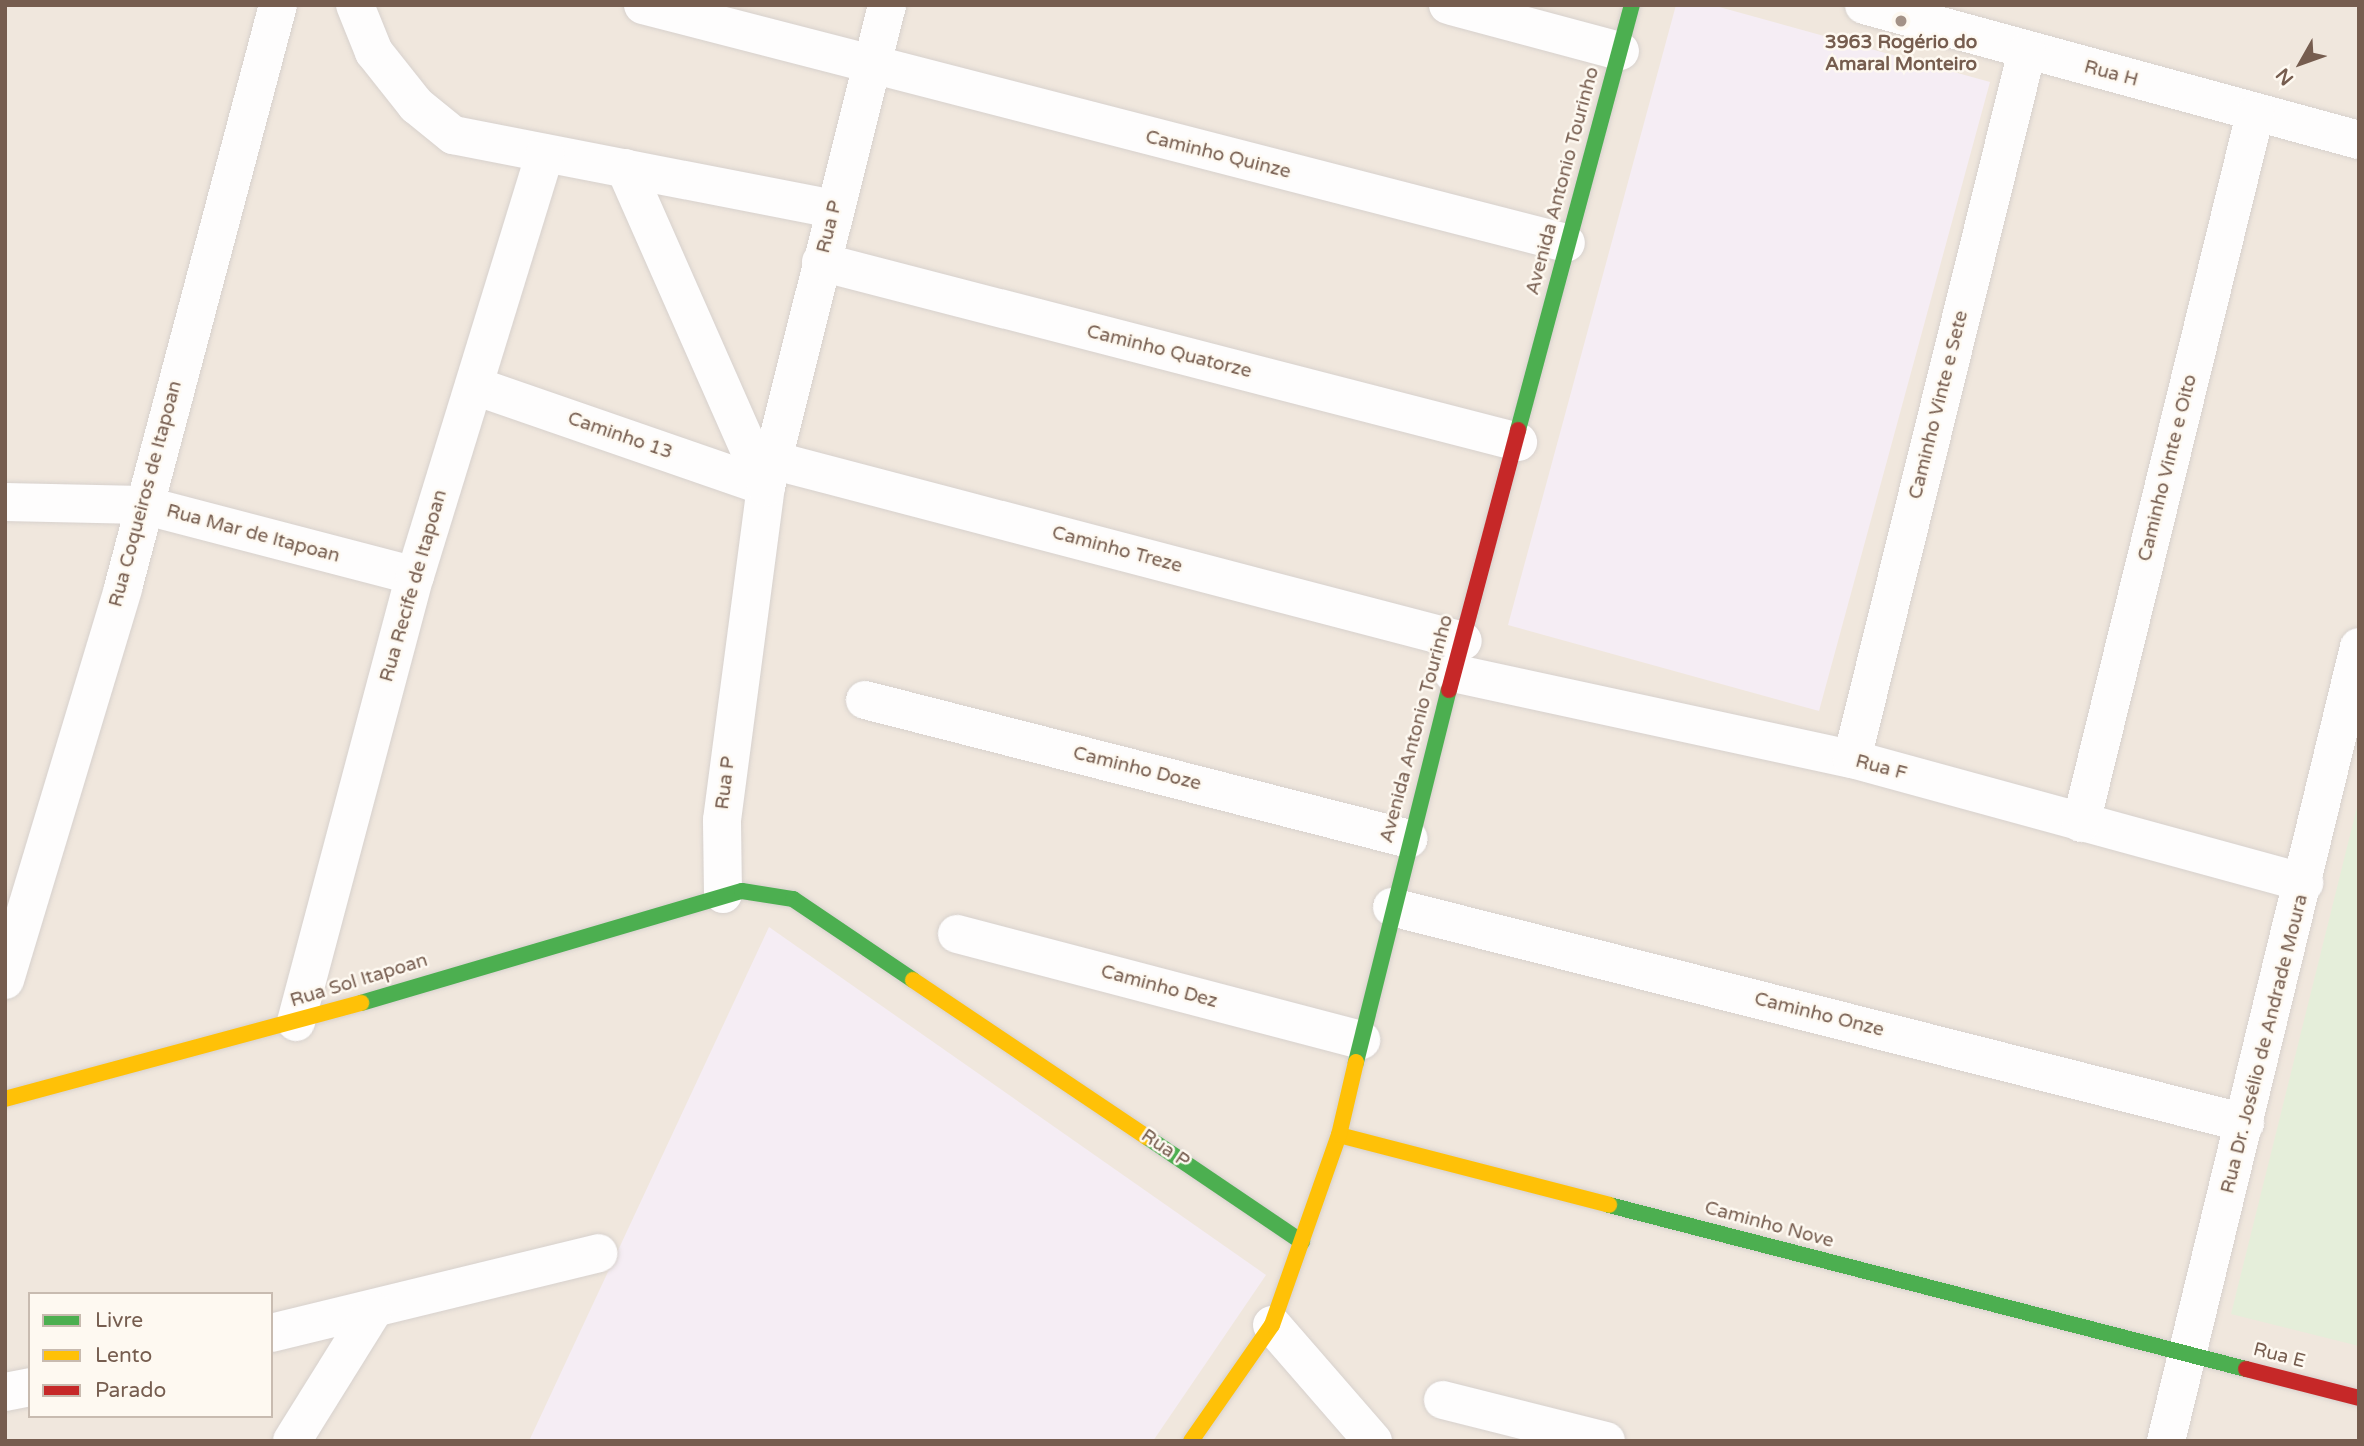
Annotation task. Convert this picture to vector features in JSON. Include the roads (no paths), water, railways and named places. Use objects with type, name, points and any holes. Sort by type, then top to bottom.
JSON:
[{"type":"street","name":"Rua Coqueiros de Itapoan","points":[[5,980],[143,505],[278,5]]},
{"type":"street","points":[[355,5],[374,52],[416,105],[453,135],[835,209]]},
{"type":"street","name":"Caminho Quinze","points":[[643,5],[869,68],[1566,243]]},
{"type":"street","name":"Rua P","points":[[887,5],[769,473],[722,820],[723,894],[742,891],[793,899],[1302,1242]]},
{"type":"street","points":[[1448,5],[1620,51]]},
{"type":"street","name":"Avenida Antonio Tourinho","points":[[1191,1441],[1272,1325],[1339,1135],[1409,839],[1518,442],[1566,243],[1632,5]]},
{"type":"street","name":"Rua H","points":[[1864,5],[2255,114],[2359,140]]},
{"type":"street","name":"Caminho Vinte e Sete","points":[[1852,760],[2027,51]]},
{"type":"street","name":"Caminho Vinte e Oito","points":[[2081,823],[2255,114]]},
{"type":"street","name":"Rua Recife de Itapoan","points":[[296,1022],[415,576],[545,153]]},
{"type":"street","points":[[625,167],[769,473]]},
{"type":"street","name":"Caminho Quatorze","points":[[821,262],[1518,442]]},
{"type":"street","name":"Caminho 13","points":[[475,386],[769,473]]},
{"type":"street","name":"Caminho Treze","points":[[769,473],[1458,657]]},
{"type":"street","name":"Rua Mar de Itapoan","points":[[5,502],[143,505],[415,576]]},
{"type":"street","name":"Rua Dr. Josélio de Andrade Moura","points":[[2166,1441],[2304,883],[2359,647]]},
{"type":"street","name":"Rua F","points":[[1458,657],[1852,760],[2304,883]]},
{"type":"street","name":"Caminho Doze","points":[[865,700],[1409,839]]},
{"type":"street","name":"Rua Sol Itapoan","points":[[5,1099],[296,1022],[723,894]]},
{"type":"street","name":"Caminho Onze","points":[[1392,907],[2245,1123]]},
{"type":"street","name":"Caminho Dez","points":[[957,934],[1361,1040]]},
{"type":"street","name":"Caminho Nove","points":[[1339,1135],[2189,1356]]},
{"type":"street","points":[[273,1333],[373,1311],[598,1253]]},
{"type":"street","points":[[292,1441],[373,1311]]},
{"type":"street","points":[[1272,1325],[1373,1441]]},
{"type":"street","name":"Rua E","points":[[2189,1356],[2359,1398]]},
{"type":"street","points":[[5,1392],[28,1387]]},
{"type":"street","points":[[1443,1400],[1606,1441]]},
{"type":"place","name":"3963 Rogério do Amaral Monteiro","points":[[1901,21]]}]
